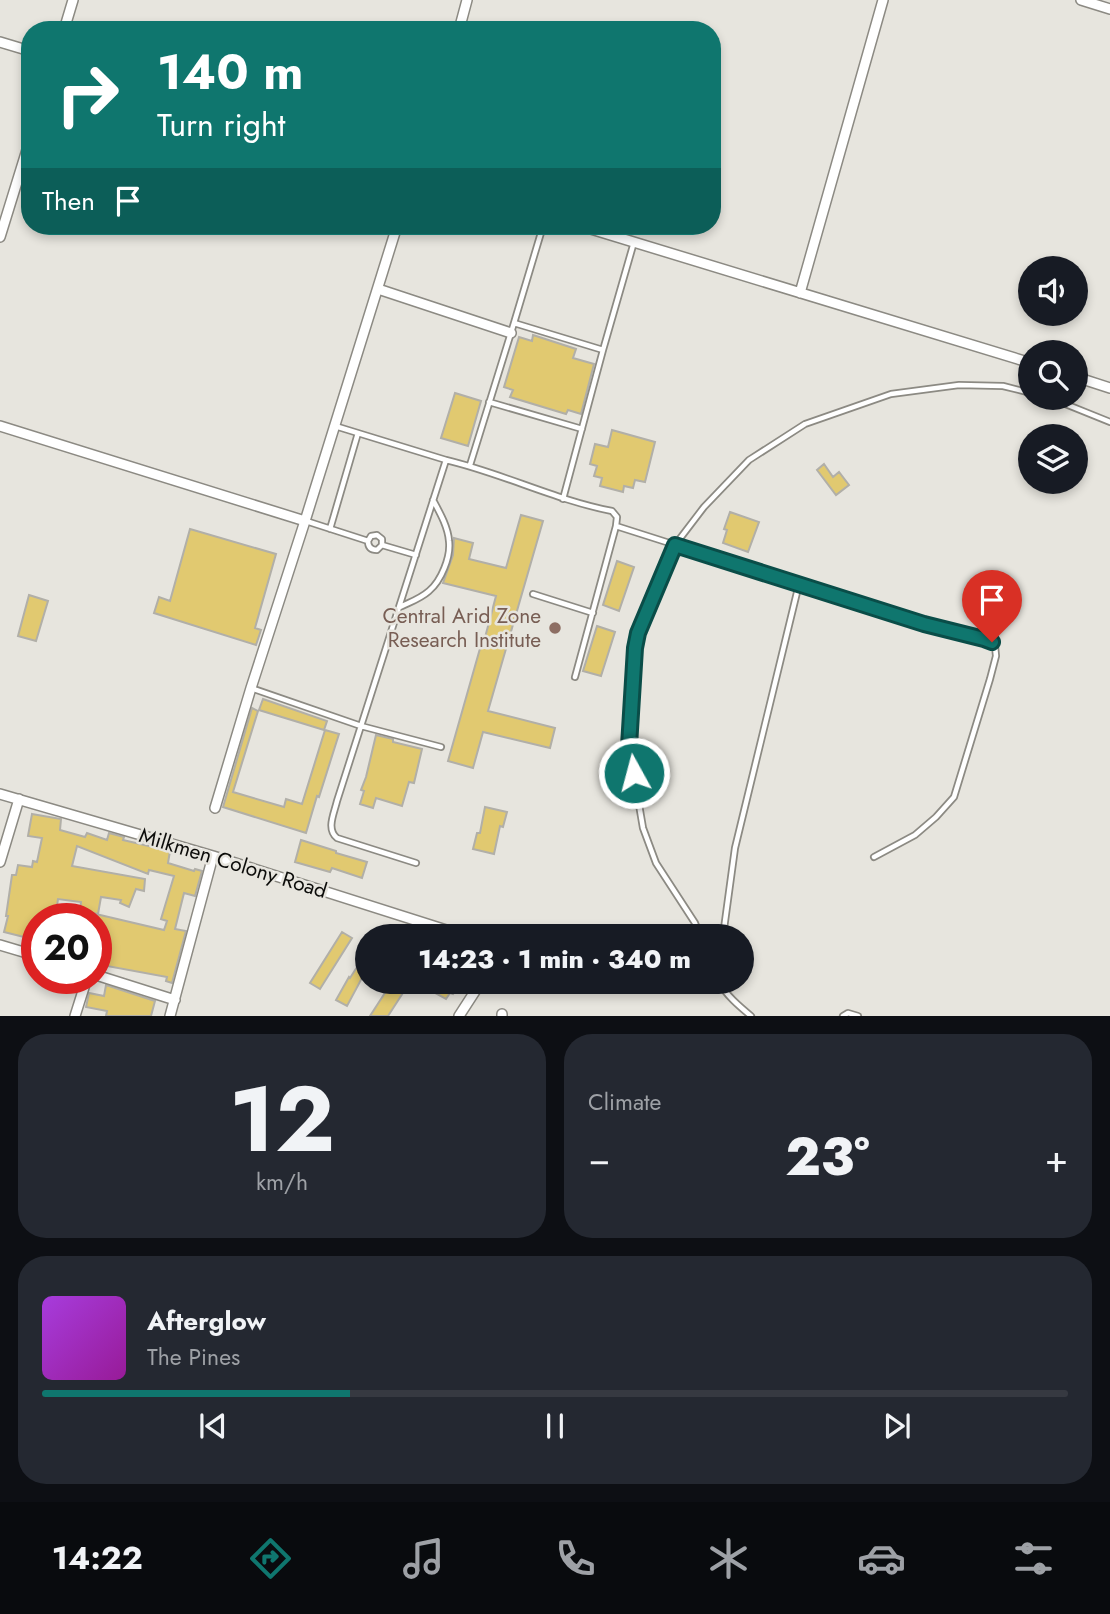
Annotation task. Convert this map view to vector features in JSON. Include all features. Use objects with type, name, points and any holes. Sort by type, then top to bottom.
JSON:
[{"type":"street","points":[[67,21],[73,0]]},
{"type":"street","points":[[461,21],[467,0]]},
{"type":"street","points":[[800,293],[883,0]]},
{"type":"street","points":[[1081,0],[1110,9]]},
{"type":"street","points":[[0,42],[21,48]]},
{"type":"street","points":[[0,237],[21,169]]},
{"type":"street","points":[[215,808],[394,235]]},
{"type":"street","points":[[611,235],[1018,359]]},
{"type":"street","points":[[378,289],[511,334]]},
{"type":"street","points":[[1088,381],[1110,388]]},
{"type":"street","points":[[0,426],[305,521]]},
{"type":"street","name":"Milkmen Colony Road","points":[[0,794],[213,856],[427,924]]},
{"type":"street","points":[[0,862],[19,799]]},
{"type":"street","points":[[170,1016],[213,856]]},
{"type":"street","points":[[0,945],[21,951]]},
{"type":"street","points":[[112,980],[175,1000]]},
{"type":"street","points":[[75,1016],[82,994]]},
{"type":"street","points":[[459,1016],[473,994]]},
{"type":"lane","points":[[470,466],[540,235]]},
{"type":"lane","points":[[563,499],[634,242]]},
{"type":"lane","points":[[514,323],[603,350]]},
{"type":"lane","points":[[695,924],[656,863],[649,847],[643,828],[629,746],[638,633],[675,545],[704,507],[748,460],[805,424],[891,394],[959,385],[1003,386],[1018,390]]},
{"type":"lane","points":[[489,402],[582,429]]},
{"type":"lane","points":[[1080,410],[1110,422]]},
{"type":"lane","points":[[334,425],[470,466],[563,499],[612,511],[617,517],[616,526],[575,677]]},
{"type":"lane","points":[[330,529],[358,433]]},
{"type":"lane","points":[[416,863],[337,838],[332,834],[331,822],[446,460]]},
{"type":"lane","points":[[399,607],[432,589],[447,560],[449,540],[433,500]]},
{"type":"lane","points":[[305,521],[368,541]]},
{"type":"lane","points":[[616,526],[924,624],[984,639],[995,646],[996,656],[954,797],[915,835],[874,858]]},
{"type":"lane","points":[[377,535],[382,539],[383,545],[372,550],[368,541],[371,536],[377,535]]},
{"type":"lane","points":[[383,545],[416,555]]},
{"type":"lane","points":[[725,924],[735,848],[799,584]]},
{"type":"lane","points":[[533,594],[593,613]]},
{"type":"lane","points":[[251,688],[361,726],[441,747]]},
{"type":"lane","points":[[728,994],[751,1016]]},
{"type":"lane","points":[[843,1016],[848,1013],[858,1016]]},
{"type":"building","points":[[533,335],[576,349],[573,358],[594,364],[581,414],[568,410],[566,414],[510,397],[513,390],[504,387],[519,337],[532,341]]},
{"type":"building","points":[[455,393],[481,401],[468,446],[441,438]]},
{"type":"building","points":[[612,430],[655,442],[645,482],[635,480],[633,488],[624,486],[623,492],[600,486],[602,478],[594,476],[597,466],[590,464],[595,444],[608,447]]},
{"type":"building","points":[[824,464],[833,477],[839,472],[849,485],[836,495],[817,470]]},
{"type":"building","points":[[730,512],[759,522],[748,552],[723,543],[727,530],[724,529]]},
{"type":"building","points":[[521,515],[543,521],[488,711],[555,728],[550,748],[483,732],[473,768],[448,761],[496,596],[443,583],[453,555],[454,538],[473,543],[469,559],[506,568]]},
{"type":"building","points":[[190,529],[276,554],[255,628],[261,630],[256,645],[154,613],[159,597],[170,601]]},
{"type":"building","points":[[617,561],[634,567],[619,611],[603,605]]},
{"type":"building","points":[[29,595],[48,601],[36,641],[18,636]]},
{"type":"building","points":[[597,626],[615,632],[601,676],[583,671]]},
{"type":"building","points":[[263,699],[327,721],[324,730],[259,710]]},
{"type":"building","points":[[252,708],[258,711],[233,792],[284,807],[286,799],[302,804],[325,730],[339,734],[306,833],[223,807]]},
{"type":"building","points":[[376,735],[422,749],[414,783],[409,782],[402,806],[376,798],[373,808],[360,804],[364,791],[361,790]]},
{"type":"building","points":[[485,807],[507,812],[503,827],[500,826],[494,854],[473,849],[477,833],[480,833]]},
{"type":"building","points":[[32,814],[61,819],[60,830],[85,837],[87,833],[107,840],[109,833],[124,837],[123,840],[170,851],[168,863],[202,871],[195,896],[184,893],[175,929],[186,931],[172,983],[166,981],[167,977],[112,967],[112,918],[164,930],[167,921],[161,919],[174,876],[149,870],[148,874],[77,846],[72,866],[145,879],[144,891],[136,889],[129,907],[120,903],[121,900],[101,897],[100,903],[58,899],[57,903],[21,903],[21,936],[4,932],[12,875],[16,875],[18,865],[32,867],[33,861],[37,862],[42,838],[28,836]]},
{"type":"building","points":[[301,840],[367,862],[362,878],[332,868],[330,872],[295,862]]},
{"type":"building","points":[[342,932],[352,938],[320,989],[310,983]]},
{"type":"building","points":[[355,970],[355,991],[347,1006],[336,1000]]},
{"type":"building","points":[[112,987],[155,1001],[151,1016],[106,1016],[107,1011],[86,1007],[89,994],[112,994]]},
{"type":"building","points":[[384,994],[402,994],[388,1016],[370,1016]]},
{"type":"building","points":[[437,994],[449,994],[446,999]]},
{"type":"place","name":"Central Arid Zone Research Institute","points":[[555,628]]},
{"type":"route","points":[[634,773],[629,729],[635,648],[638,633],[675,545],[924,624],[992,642]]}]
